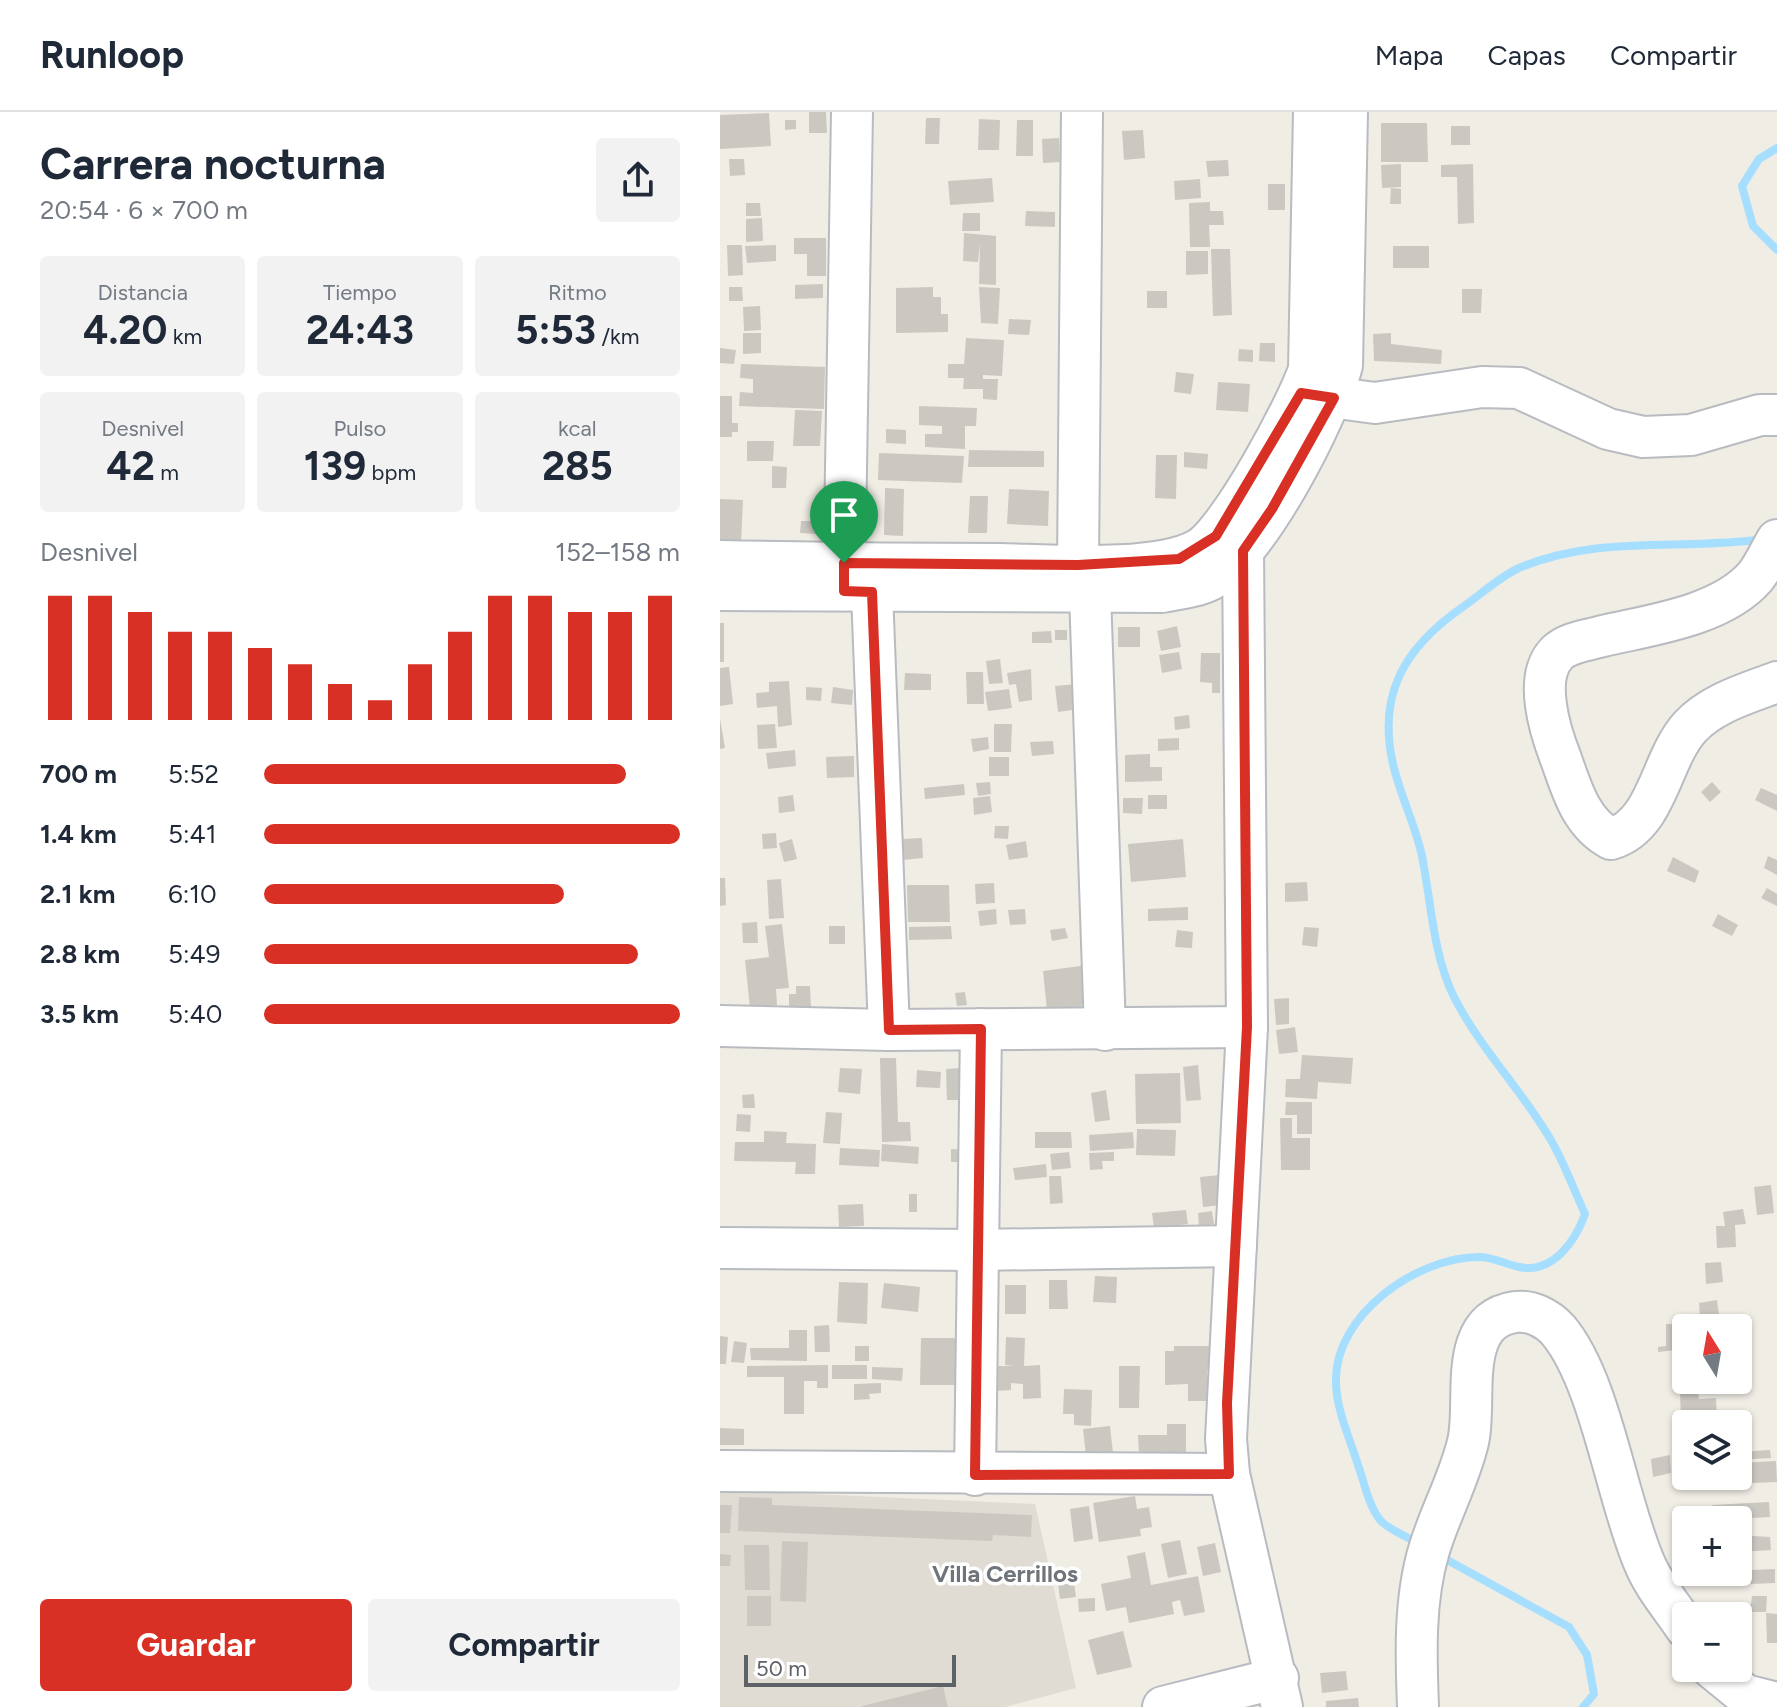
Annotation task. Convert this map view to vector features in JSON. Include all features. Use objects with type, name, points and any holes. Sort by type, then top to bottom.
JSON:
[{"type":"street","points":[[852,112],[853,582],[889,1030]]},
{"type":"street","points":[[1082,112],[1084,579],[1105,1030]]},
{"type":"street","points":[[720,590],[853,582],[1084,579],[1162,592],[1211,579],[1243,551],[1272,509],[1318,395],[1309,369],[1314,112]]},
{"type":"street","points":[[1084,579],[1179,559],[1216,536],[1342,365],[1347,112]]},
{"type":"street","points":[[1318,395],[1375,403],[1482,387],[1519,388],[1608,429],[1643,437],[1691,435],[1760,415],[1777,415]]},
{"type":"street","points":[[1777,540],[1755,578],[1720,601],[1666,624],[1577,643],[1560,650],[1551,661],[1546,679],[1547,700],[1558,751],[1577,802],[1596,831],[1611,839],[1628,834],[1643,815],[1689,728],[1710,710],[1777,682]]},
{"type":"street","points":[[1163,1707],[1280,1693],[1229,1474],[1227,1403],[1247,1027],[1243,551]]},
{"type":"street","points":[[720,561],[853,582]]},
{"type":"street","points":[[720,1026],[889,1030],[1247,1027]]},
{"type":"street","points":[[975,1475],[981,1029]]},
{"type":"street","points":[[720,1248],[976,1250],[1236,1246]]},
{"type":"street","points":[[1418,1707],[1416,1640],[1429,1550],[1459,1477],[1470,1435],[1474,1355],[1483,1330],[1499,1317],[1517,1312],[1539,1315],[1557,1329],[1579,1363],[1644,1564],[1672,1607]]},
{"type":"street","points":[[720,1471],[975,1475],[1229,1474]]},
{"type":"street","points":[[1729,1682],[1745,1695],[1777,1703]]},
{"type":"shaded area","points":[[720,1490],[1035,1504],[1076,1688],[1005,1707],[720,1707]]},
{"type":"building","points":[[809,112],[826,112],[827,133],[809,133]]},
{"type":"building","points":[[769,113],[771,146],[720,149],[720,115]]},
{"type":"building","points":[[926,118],[940,118],[939,144],[925,144]]},
{"type":"building","points":[[979,119],[1000,120],[999,150],[978,150]]},
{"type":"building","points":[[785,120],[796,120],[796,129],[785,130]]},
{"type":"building","points":[[1017,120],[1033,120],[1033,156],[1016,156]]},
{"type":"building","points":[[1381,123],[1427,123],[1428,162],[1381,162]]},
{"type":"building","points":[[1451,126],[1470,126],[1470,145],[1451,145]]},
{"type":"building","points":[[1143,130],[1145,158],[1124,160],[1122,131]]},
{"type":"building","points":[[1059,138],[1060,162],[1043,163],[1042,139]]},
{"type":"building","points":[[729,159],[744,159],[745,175],[730,176]]},
{"type":"building","points":[[1228,160],[1229,176],[1208,177],[1206,161]]},
{"type":"building","points":[[1401,164],[1401,187],[1382,188],[1381,165]]},
{"type":"building","points":[[1473,164],[1474,223],[1458,224],[1457,177],[1441,177],[1441,165]]},
{"type":"building","points":[[992,178],[994,202],[950,205],[948,181]]},
{"type":"building","points":[[1200,179],[1201,198],[1175,200],[1174,181]]},
{"type":"building","points":[[1268,184],[1285,184],[1285,210],[1268,210]]},
{"type":"building","points":[[1391,188],[1401,189],[1401,204],[1390,204]]},
{"type":"building","points":[[1210,202],[1210,211],[1223,211],[1224,225],[1209,225],[1210,247],[1190,247],[1189,203]]},
{"type":"building","points":[[746,203],[760,203],[761,216],[746,216]]},
{"type":"building","points":[[1026,211],[1055,212],[1055,227],[1025,226]]},
{"type":"building","points":[[963,213],[980,213],[980,231],[962,231]]},
{"type":"building","points":[[762,218],[763,241],[746,242],[746,219]]},
{"type":"building","points":[[964,233],[996,236],[996,285],[979,284],[980,243],[978,262],[963,261]]},
{"type":"building","points":[[794,238],[826,238],[826,276],[807,276],[807,254],[794,254]]},
{"type":"building","points":[[727,245],[742,245],[743,275],[728,276]]},
{"type":"building","points":[[776,245],[776,261],[747,263],[745,246]]},
{"type":"building","points":[[1393,246],[1429,246],[1429,268],[1393,268]]},
{"type":"building","points":[[1211,249],[1230,249],[1232,315],[1213,316]]},
{"type":"building","points":[[1186,251],[1208,251],[1208,274],[1186,275]]},
{"type":"building","points":[[823,284],[823,298],[795,299],[795,285]]},
{"type":"building","points":[[729,287],[742,287],[743,301],[729,301]]},
{"type":"building","points":[[933,287],[933,297],[941,297],[941,314],[948,314],[948,332],[896,333],[896,288]]},
{"type":"building","points":[[979,287],[1000,288],[998,324],[981,323]]},
{"type":"building","points":[[1462,289],[1482,289],[1481,313],[1462,313]]},
{"type":"building","points":[[1147,291],[1167,291],[1167,308],[1147,308]]},
{"type":"building","points":[[760,306],[761,330],[744,331],[743,307]]},
{"type":"building","points":[[1009,319],[1031,320],[1029,335],[1008,334]]},
{"type":"building","points":[[743,333],[761,333],[761,353],[743,354]]},
{"type":"building","points":[[1391,333],[1391,344],[1442,350],[1441,364],[1374,361],[1373,334]]},
{"type":"building","points":[[966,338],[1004,340],[1002,376],[983,375],[983,379],[998,379],[997,400],[983,399],[983,389],[963,389],[964,378],[948,378],[948,364],[964,364]]},
{"type":"building","points":[[1260,343],[1275,343],[1275,362],[1259,361]]},
{"type":"building","points":[[720,348],[736,350],[734,364],[720,363]]},
{"type":"building","points":[[1239,349],[1253,350],[1253,362],[1238,361]]},
{"type":"building","points":[[741,364],[825,367],[824,409],[739,406],[740,392],[753,393],[753,379],[740,378]]},
{"type":"building","points":[[1176,372],[1194,374],[1191,394],[1174,392]]},
{"type":"building","points":[[1218,382],[1250,384],[1248,412],[1216,410]]},
{"type":"building","points":[[720,396],[732,396],[732,423],[738,423],[738,432],[732,432],[732,437],[720,437]]},
{"type":"building","points":[[919,406],[977,408],[976,426],[965,426],[965,449],[925,447],[925,434],[942,434],[942,426],[919,425]]},
{"type":"building","points":[[795,410],[822,411],[820,446],[793,446]]},
{"type":"building","points":[[886,429],[906,430],[906,444],[886,443]]},
{"type":"building","points":[[747,441],[774,441],[773,461],[747,461]]},
{"type":"building","points":[[969,450],[1044,451],[1044,467],[968,467]]},
{"type":"building","points":[[1184,452],[1208,454],[1207,469],[1184,467]]},
{"type":"building","points":[[879,453],[964,456],[962,483],[878,480]]},
{"type":"building","points":[[1156,455],[1177,455],[1176,499],[1155,498]]},
{"type":"building","points":[[772,466],[787,467],[786,488],[772,488]]},
{"type":"building","points":[[885,488],[904,489],[903,536],[884,535]]},
{"type":"building","points":[[1009,489],[1049,491],[1048,526],[1007,524]]},
{"type":"building","points":[[970,496],[988,496],[987,533],[968,533]]},
{"type":"building","points":[[720,499],[743,500],[741,543],[720,542]]},
{"type":"building","points":[[801,521],[817,521],[816,534],[800,533]]},
{"type":"building","points":[[720,623],[724,623],[724,662],[720,662]]},
{"type":"building","points":[[1177,626],[1181,647],[1161,651],[1157,631]]},
{"type":"building","points":[[1118,627],[1140,627],[1140,647],[1118,647]]},
{"type":"building","points":[[1055,630],[1067,630],[1067,640],[1055,640]]},
{"type":"building","points":[[1051,631],[1052,643],[1032,643],[1032,632]]},
{"type":"building","points":[[1179,652],[1182,669],[1162,673],[1159,655]]},
{"type":"building","points":[[1201,653],[1220,653],[1220,693],[1212,693],[1212,683],[1200,682]]},
{"type":"building","points":[[1000,659],[1003,683],[989,684],[986,661]]},
{"type":"building","points":[[729,667],[733,704],[720,706],[720,668]]},
{"type":"building","points":[[1031,669],[1032,700],[1019,702],[1016,684],[1009,685],[1007,673]]},
{"type":"building","points":[[966,672],[983,672],[984,704],[967,704]]},
{"type":"building","points":[[905,673],[931,674],[931,690],[904,690]]},
{"type":"building","points":[[789,681],[792,725],[778,727],[777,706],[757,708],[756,693],[769,692],[769,682]]},
{"type":"building","points":[[1077,684],[1079,709],[1058,712],[1055,686]]},
{"type":"building","points":[[806,687],[822,688],[821,701],[806,700]]},
{"type":"building","points":[[833,687],[853,690],[852,705],[831,703]]},
{"type":"building","points":[[1009,689],[1012,708],[988,711],[985,692]]},
{"type":"building","points":[[1189,715],[1190,728],[1175,730],[1174,717]]},
{"type":"building","points":[[720,718],[725,748],[720,749]]},
{"type":"building","points":[[775,724],[777,748],[758,749],[757,725]]},
{"type":"building","points":[[994,724],[1012,724],[1011,752],[994,752]]},
{"type":"building","points":[[988,737],[989,749],[973,752],[971,739]]},
{"type":"building","points":[[1179,738],[1179,750],[1158,751],[1158,739]]},
{"type":"building","points":[[1053,741],[1054,754],[1032,756],[1030,742]]},
{"type":"building","points":[[795,750],[796,766],[768,769],[766,753]]},
{"type":"building","points":[[1150,754],[1150,767],[1162,767],[1162,781],[1125,782],[1125,755]]},
{"type":"building","points":[[854,756],[854,777],[827,778],[826,757]]},
{"type":"building","points":[[989,757],[1009,757],[1009,776],[989,776]]},
{"type":"building","points":[[990,782],[991,794],[978,796],[976,783]]},
{"type":"building","points":[[1712,782],[1721,792],[1710,802],[1701,792]]},
{"type":"building","points":[[964,784],[965,795],[925,799],[924,788]]},
{"type":"building","points":[[1761,788],[1777,795],[1777,811],[1755,800]]},
{"type":"building","points":[[793,795],[795,811],[779,813],[778,797]]},
{"type":"building","points":[[1148,795],[1167,795],[1167,809],[1148,809]]},
{"type":"building","points":[[990,796],[992,812],[974,815],[973,798]]},
{"type":"building","points":[[1123,798],[1143,798],[1142,814],[1123,813]]},
{"type":"building","points":[[995,826],[1009,826],[1008,839],[994,838]]},
{"type":"building","points":[[776,833],[777,848],[763,849],[762,834]]},
{"type":"building","points":[[922,838],[923,858],[903,860],[902,839]]},
{"type":"building","points":[[792,839],[797,859],[784,862],[779,843]]},
{"type":"building","points":[[1183,839],[1186,877],[1131,882],[1128,844]]},
{"type":"building","points":[[1026,841],[1028,857],[1009,860],[1006,845]]},
{"type":"building","points":[[1768,856],[1777,860],[1777,875],[1764,868]]},
{"type":"building","points":[[1673,857],[1699,871],[1695,883],[1667,871]]},
{"type":"building","points":[[720,878],[725,878],[726,905],[720,906]]},
{"type":"building","points":[[781,879],[784,918],[769,919],[767,880]]},
{"type":"building","points":[[1307,882],[1308,901],[1285,902],[1285,883]]},
{"type":"building","points":[[994,883],[995,903],[976,904],[975,884]]},
{"type":"building","points":[[907,885],[949,885],[950,922],[908,922]]},
{"type":"building","points":[[1767,888],[1777,894],[1777,906],[1761,898]]},
{"type":"building","points":[[1188,907],[1188,920],[1148,921],[1148,909]]},
{"type":"building","points":[[996,909],[997,924],[980,926],[978,911]]},
{"type":"building","points":[[1025,909],[1026,924],[1010,925],[1008,910]]},
{"type":"building","points":[[1718,914],[1738,925],[1732,936],[1712,926]]},
{"type":"building","points":[[757,922],[758,943],[743,943],[742,923]]},
{"type":"building","points":[[782,924],[789,988],[776,989],[777,1005],[750,1008],[745,960],[769,957],[765,926]]},
{"type":"building","points":[[829,926],[845,926],[845,944],[829,944]]},
{"type":"building","points":[[951,926],[952,939],[909,940],[909,927]]},
{"type":"building","points":[[1304,927],[1319,928],[1317,947],[1302,945]]},
{"type":"building","points":[[1065,928],[1068,938],[1052,941],[1050,930]]},
{"type":"building","points":[[1177,930],[1193,932],[1192,948],[1175,947]]},
{"type":"building","points":[[1088,965],[1093,1005],[1047,1010],[1043,971]]},
{"type":"building","points":[[796,986],[810,986],[811,1007],[789,1008],[789,994],[796,994]]},
{"type":"building","points":[[965,992],[967,1005],[957,1006],[955,993]]},
{"type":"building","points":[[1289,998],[1289,1024],[1276,1025],[1274,999]]},
{"type":"building","points":[[1295,1027],[1298,1052],[1279,1054],[1276,1030]]},
{"type":"building","points":[[1302,1055],[1353,1058],[1351,1084],[1318,1082],[1317,1099],[1285,1097],[1286,1079],[1300,1079]]},
{"type":"building","points":[[880,1058],[896,1058],[898,1122],[910,1122],[911,1141],[882,1142]]},
{"type":"building","points":[[1198,1065],[1201,1100],[1186,1101],[1183,1067]]},
{"type":"building","points":[[840,1068],[862,1069],[860,1094],[838,1092]]},
{"type":"building","points":[[961,1068],[963,1100],[947,1100],[946,1069]]},
{"type":"building","points":[[917,1070],[941,1072],[940,1088],[916,1087]]},
{"type":"building","points":[[1180,1073],[1181,1123],[1136,1124],[1135,1074]]},
{"type":"building","points":[[1106,1090],[1110,1120],[1095,1122],[1091,1093]]},
{"type":"building","points":[[754,1094],[755,1108],[743,1108],[742,1095]]},
{"type":"building","points":[[1286,1102],[1312,1102],[1312,1134],[1297,1134],[1297,1115],[1285,1115]]},
{"type":"building","points":[[826,1112],[842,1113],[840,1144],[823,1143]]},
{"type":"building","points":[[737,1114],[751,1115],[750,1132],[736,1131]]},
{"type":"building","points":[[1280,1118],[1292,1118],[1292,1138],[1310,1138],[1310,1170],[1281,1170]]},
{"type":"building","points":[[1137,1129],[1176,1130],[1175,1156],[1136,1155]]},
{"type":"building","points":[[764,1131],[787,1132],[786,1143],[816,1144],[815,1174],[795,1174],[796,1162],[734,1161],[735,1142],[764,1142]]},
{"type":"building","points":[[1035,1132],[1071,1132],[1072,1148],[1035,1148]]},
{"type":"building","points":[[1133,1132],[1134,1148],[1090,1151],[1089,1135]]},
{"type":"building","points":[[882,1144],[919,1147],[918,1164],[881,1161]]},
{"type":"building","points":[[840,1148],[880,1150],[879,1167],[839,1165]]},
{"type":"building","points":[[951,1149],[967,1150],[966,1162],[951,1162]]},
{"type":"building","points":[[1069,1152],[1071,1168],[1052,1170],[1050,1154]]},
{"type":"building","points":[[1114,1152],[1114,1161],[1102,1161],[1103,1169],[1090,1170],[1089,1153]]},
{"type":"building","points":[[1046,1164],[1047,1177],[1015,1180],[1013,1168]]},
{"type":"building","points":[[1220,1175],[1222,1205],[1203,1207],[1200,1177]]},
{"type":"building","points":[[1049,1176],[1061,1176],[1063,1203],[1050,1204]]},
{"type":"building","points":[[1771,1185],[1774,1213],[1757,1215],[1754,1187]]},
{"type":"building","points":[[909,1194],[917,1194],[917,1212],[909,1212]]},
{"type":"building","points":[[863,1204],[864,1226],[839,1227],[838,1205]]},
{"type":"building","points":[[1743,1209],[1746,1224],[1735,1225],[1736,1247],[1717,1248],[1716,1226],[1725,1226],[1723,1212]]},
{"type":"building","points":[[1186,1210],[1188,1224],[1154,1228],[1152,1213]]},
{"type":"building","points":[[1212,1211],[1214,1224],[1199,1227],[1198,1213]]},
{"type":"building","points":[[1721,1262],[1723,1282],[1706,1284],[1705,1263]]},
{"type":"building","points":[[1095,1276],[1117,1277],[1116,1303],[1093,1302]]},
{"type":"building","points":[[1049,1280],[1067,1280],[1068,1309],[1049,1309]]},
{"type":"building","points":[[839,1282],[868,1283],[867,1324],[837,1322]]},
{"type":"building","points":[[884,1283],[920,1287],[918,1312],[881,1308]]},
{"type":"building","points":[[1005,1285],[1026,1285],[1026,1314],[1005,1314]]},
{"type":"building","points":[[1717,1300],[1719,1314],[1700,1314],[1699,1303]]},
{"type":"building","points":[[1666,1324],[1672,1324],[1672,1350],[1658,1352],[1658,1347],[1666,1346]]},
{"type":"building","points":[[829,1325],[830,1352],[815,1352],[814,1326]]},
{"type":"building","points":[[789,1330],[807,1330],[807,1361],[751,1360],[750,1348],[789,1348]]},
{"type":"building","points":[[720,1336],[728,1337],[726,1364],[720,1364]]},
{"type":"building","points":[[1006,1337],[1025,1338],[1024,1366],[1040,1365],[1041,1398],[1023,1399],[1023,1384],[1011,1383],[1011,1390],[996,1391],[995,1366],[1014,1366],[1005,1365]]},
{"type":"building","points":[[921,1338],[962,1338],[962,1385],[920,1385]]},
{"type":"building","points":[[734,1341],[747,1343],[744,1363],[731,1362]]},
{"type":"building","points":[[855,1346],[869,1346],[869,1361],[855,1361]]},
{"type":"building","points":[[1174,1346],[1215,1346],[1215,1369],[1207,1369],[1207,1401],[1188,1401],[1188,1384],[1165,1385],[1165,1351],[1174,1351]]},
{"type":"building","points":[[828,1365],[828,1388],[817,1388],[817,1381],[804,1381],[804,1414],[784,1414],[784,1377],[747,1377],[747,1366]]},
{"type":"building","points":[[832,1365],[867,1365],[867,1379],[832,1379]]},
{"type":"building","points":[[1119,1366],[1140,1366],[1139,1408],[1119,1408]]},
{"type":"building","points":[[872,1367],[903,1368],[902,1381],[872,1379]]},
{"type":"building","points":[[881,1383],[881,1393],[869,1394],[870,1399],[854,1400],[854,1384]]},
{"type":"building","points":[[1064,1389],[1092,1390],[1091,1426],[1074,1425],[1074,1414],[1063,1414]]},
{"type":"building","points":[[1680,1394],[1698,1394],[1699,1399],[1716,1398],[1717,1410],[1681,1410]]},
{"type":"building","points":[[1167,1424],[1186,1424],[1186,1453],[1139,1453],[1138,1435],[1167,1435]]},
{"type":"building","points":[[1110,1426],[1113,1453],[1086,1456],[1083,1429]]},
{"type":"building","points":[[720,1428],[744,1429],[744,1445],[720,1445]]},
{"type":"building","points":[[1770,1450],[1771,1458],[1752,1459],[1752,1451]]},
{"type":"building","points":[[1670,1455],[1671,1473],[1653,1477],[1651,1459]]},
{"type":"building","points":[[1776,1461],[1777,1482],[1752,1483],[1752,1462]]},
{"type":"building","points":[[1135,1496],[1137,1509],[1149,1507],[1152,1527],[1140,1529],[1141,1536],[1099,1542],[1093,1503]]},
{"type":"building","points":[[739,1497],[772,1498],[772,1505],[1032,1515],[1031,1537],[993,1535],[992,1541],[738,1531]]},
{"type":"building","points":[[1769,1502],[1770,1517],[1752,1518],[1752,1506],[1712,1505]]},
{"type":"building","points":[[720,1505],[732,1505],[730,1533],[720,1533]]},
{"type":"building","points":[[1089,1506],[1093,1539],[1074,1542],[1070,1509]]},
{"type":"building","points":[[1752,1536],[1770,1537],[1771,1550],[1752,1551]]},
{"type":"building","points":[[1180,1540],[1187,1574],[1168,1578],[1161,1544]]},
{"type":"building","points":[[782,1541],[808,1542],[806,1602],[780,1601]]},
{"type":"building","points":[[1215,1543],[1221,1572],[1203,1576],[1197,1547]]},
{"type":"building","points":[[744,1545],[769,1545],[770,1590],[745,1590]]},
{"type":"building","points":[[1145,1552],[1151,1585],[1198,1576],[1205,1612],[1184,1616],[1180,1600],[1172,1602],[1174,1614],[1129,1623],[1126,1607],[1106,1611],[1101,1584],[1131,1578],[1127,1556]]},
{"type":"building","points":[[720,1554],[731,1555],[730,1566],[720,1566]]},
{"type":"building","points":[[1775,1569],[1775,1583],[1752,1584],[1752,1570]]},
{"type":"building","points":[[1074,1583],[1076,1597],[1060,1599],[1058,1584]]},
{"type":"building","points":[[747,1596],[771,1596],[771,1626],[747,1626]]},
{"type":"building","points":[[1752,1596],[1767,1596],[1766,1612],[1752,1612]]},
{"type":"building","points":[[1095,1598],[1095,1611],[1079,1612],[1078,1599]]},
{"type":"building","points":[[1766,1613],[1777,1614],[1777,1643],[1767,1643]]},
{"type":"building","points":[[1123,1631],[1132,1667],[1097,1675],[1088,1640]]},
{"type":"building","points":[[1346,1671],[1348,1690],[1322,1693],[1320,1673]]},
{"type":"building","points":[[943,1686],[948,1707],[862,1706]]},
{"type":"building","points":[[1358,1698],[1359,1707],[1326,1707],[1326,1701]]},
{"type":"waterway","points":[[1777,148],[1759,159],[1742,186],[1753,226],[1777,250]]},
{"type":"waterway","points":[[1418,1543],[1381,1521],[1367,1494],[1338,1403],[1336,1382],[1339,1357],[1349,1334],[1364,1313],[1384,1294],[1430,1267],[1479,1257],[1523,1268],[1547,1264],[1568,1246],[1585,1214],[1552,1142],[1477,1035],[1447,981],[1437,946],[1422,856],[1393,764],[1389,739],[1393,694],[1410,657],[1424,640],[1460,609],[1519,568],[1549,557],[1610,547],[1764,539]]},
{"type":"waterway","points":[[1440,1556],[1569,1627],[1587,1655],[1594,1694],[1583,1707]]},
{"type":"district","name":"Villa Cerrillos","points":[[1005,1573]]},
{"type":"route","points":[[1301,393],[1334,398],[1272,509],[1243,551],[1247,1027],[1227,1403],[1229,1474],[975,1475],[981,1029],[889,1030],[878,811],[872,592],[844,591],[844,563],[1078,565],[1179,559],[1216,536],[1301,393]]}]
